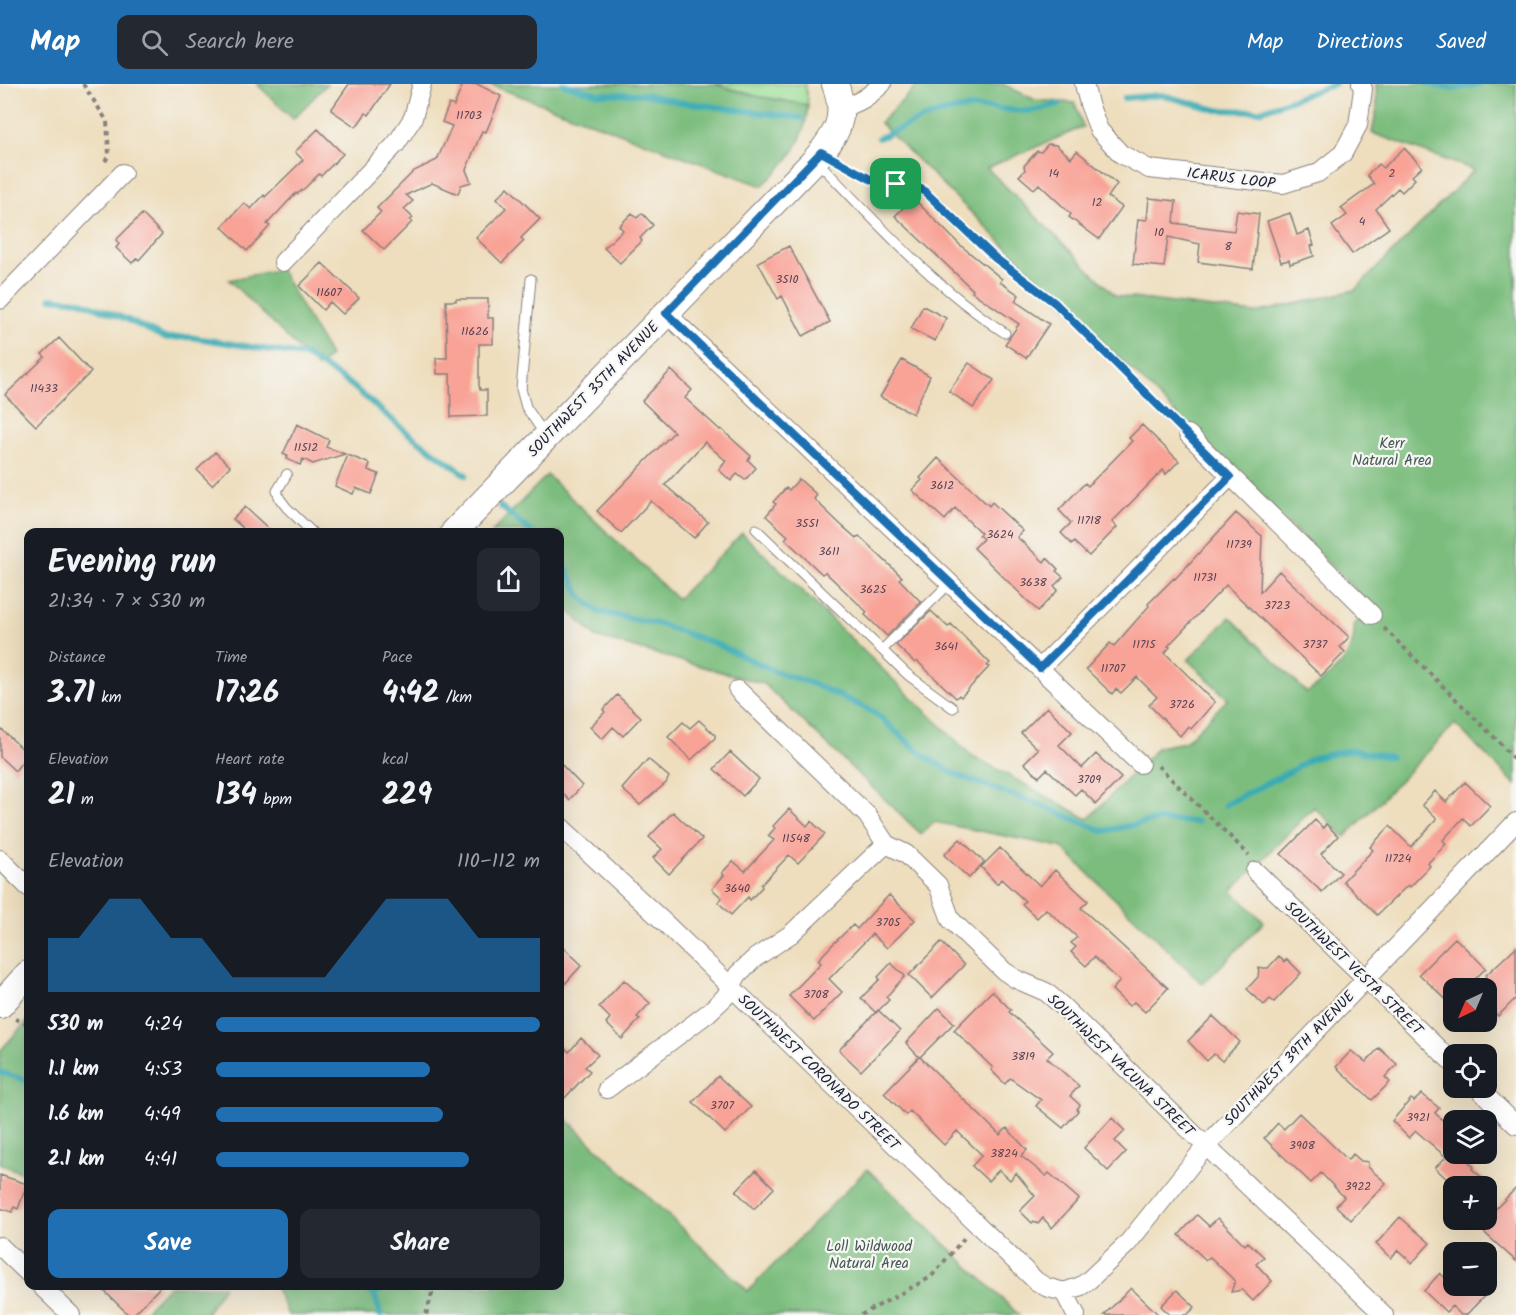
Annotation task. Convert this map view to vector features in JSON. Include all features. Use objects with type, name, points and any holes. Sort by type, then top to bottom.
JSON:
[{"type":"street","points":[[284,262],[396,144],[413,118],[422,84]]},
{"type":"street","points":[[838,95],[854,105],[865,99],[882,84]]},
{"type":"street","name":"ICARUS LOOP","points":[[1084,84],[1089,104],[1100,130],[1121,154],[1149,169],[1283,184],[1318,173],[1343,153],[1358,125],[1363,88],[1361,84]]},
{"type":"street","name":"SOUTHWEST 35TH AVENUE","points":[[458,528],[818,156],[837,130],[841,117],[838,95]]},
{"type":"street","points":[[0,300],[123,173]]},
{"type":"street","points":[[666,313],[1140,764]]},
{"type":"street","points":[[1188,434],[1372,615]]},
{"type":"street","points":[[1040,668],[1230,477]]},
{"type":"street","name":"SOUTHWEST VACUNA STREET","points":[[738,690],[867,815],[886,844],[906,854],[938,885],[951,920],[1008,974],[1046,992],[1061,1005],[1384,1315]]},
{"type":"street","name":"SOUTHWEST 39TH AVENUE","points":[[1064,1292],[1082,1286],[1127,1244],[1206,1146],[1516,822]]},
{"type":"street","name":"SOUTHWEST CORONADO STREET","points":[[564,830],[666,924],[1036,1281],[1046,1287],[1064,1292]]},
{"type":"street","points":[[607,1089],[708,1013],[731,988],[738,974],[755,958],[791,934],[886,844]]},
{"type":"street","points":[[0,859],[24,883]]},
{"type":"street","name":"SOUTHWEST VESTA STREET","points":[[1256,871],[1443,1053]]},
{"type":"street","points":[[0,1005],[24,978]]},
{"type":"street","points":[[1488,1098],[1516,1125]]},
{"type":"street","points":[[0,1246],[24,1269]]},
{"type":"street","points":[[45,1290],[71,1315]]},
{"type":"street","points":[[1064,1292],[1076,1315]]},
{"type":"lane","points":[[818,156],[920,267],[974,312],[1005,333]]},
{"type":"lane","points":[[531,279],[521,389],[526,407],[547,438]]},
{"type":"lane","points":[[287,474],[278,491],[280,499],[308,528]]},
{"type":"lane","points":[[756,529],[882,650],[923,687],[952,708]]},
{"type":"lane","points":[[882,650],[951,582]]},
{"type":"path","points":[[83,84],[107,122],[109,154],[103,166],[104,192]]},
{"type":"path","points":[[818,156],[872,180],[921,188],[995,258],[1055,303],[1188,434]]},
{"type":"path","points":[[1372,615],[1516,762]]},
{"type":"path","points":[[1140,764],[1158,766],[1255,861],[1256,871]]},
{"type":"path","points":[[861,1315],[931,1277],[977,1222]]},
{"type":"path","points":[[426,1315],[432,1293],[429,1290]]},
{"type":"green space","points":[[257,84],[327,84],[293,119]]},
{"type":"green space","points":[[488,84],[714,84],[755,96],[808,105],[807,118],[794,150],[780,169],[762,186]]},
{"type":"green space","points":[[714,84],[805,84],[808,105],[755,96]]},
{"type":"green space","name":"Kerr Natural Area","points":[[919,84],[1003,84],[1035,100],[1075,103],[1083,127],[987,168],[1116,296],[1255,313],[1355,290],[1474,170],[1372,133],[1377,108],[1376,84],[1516,84],[1516,785],[1455,724],[1345,837],[1314,807],[1232,891],[1264,922],[1203,984],[1061,847],[934,822],[921,834],[764,684],[596,637],[564,606],[564,528],[496,528],[547,475],[677,599],[742,533],[971,755],[1088,819],[1158,747],[1185,742],[1228,699],[1188,660],[1230,617],[1307,693],[1341,665],[1351,647],[1354,625],[1372,606],[880,123]]},
{"type":"green space","points":[[280,269],[330,356],[318,368],[229,280]]},
{"type":"green space","points":[[24,1024],[24,1173],[0,1164],[0,1051]]},
{"type":"green space","name":"Loll Wildwood Natural Area","points":[[564,1117],[748,1291],[867,1169],[1019,1315],[288,1315],[277,1290],[564,1290]]},
{"type":"green space","points":[[165,1290],[221,1290],[205,1315],[141,1315]]},
{"type":"building","points":[[349,84],[390,84],[369,115],[366,113],[356,127],[331,110]]},
{"type":"building","points":[[463,84],[477,84],[501,96],[486,132],[482,131],[466,170],[471,182],[461,185],[458,194],[432,183],[406,195],[413,201],[404,209],[413,218],[410,220],[412,222],[384,250],[363,230],[381,212],[377,208],[414,171],[437,160],[452,126],[442,122],[449,104],[454,106]]},
{"type":"building","points":[[318,129],[343,154],[321,176],[319,174],[305,188],[296,193],[267,224],[270,226],[247,251],[222,227],[244,203],[251,209],[303,160],[295,152]]},
{"type":"building","points":[[1048,144],[1056,145],[1071,158],[1077,151],[1117,184],[1108,197],[1122,207],[1099,239],[1069,217],[1071,214],[1039,184],[1034,189],[1019,176],[1037,151],[1041,152]]},
{"type":"building","points":[[1404,148],[1422,167],[1412,176],[1415,179],[1402,192],[1398,188],[1376,209],[1389,228],[1352,254],[1332,226],[1347,215],[1341,208],[1374,184],[1367,175],[1379,164],[1383,168]]},
{"type":"building","points":[[508,187],[540,219],[521,238],[524,241],[502,263],[476,238],[506,208],[497,198]]},
{"type":"building","points":[[913,198],[960,245],[1002,279],[1000,282],[1019,295],[1015,301],[1049,324],[1026,358],[1005,344],[1019,324],[972,292],[973,290],[895,216]]},
{"type":"building","points":[[1149,198],[1176,201],[1174,223],[1234,231],[1237,211],[1259,214],[1253,269],[1198,262],[1200,244],[1168,237],[1164,267],[1133,264],[1138,219],[1147,220]]},
{"type":"building","points":[[632,213],[637,218],[642,213],[653,225],[640,238],[642,241],[620,263],[604,248],[623,230],[619,226]]},
{"type":"building","points":[[1290,213],[1297,235],[1309,230],[1314,245],[1311,246],[1314,256],[1290,264],[1289,260],[1281,262],[1267,221]]},
{"type":"building","points":[[142,214],[162,234],[139,260],[137,258],[132,263],[116,248],[119,244],[116,240]]},
{"type":"building","points":[[789,246],[830,322],[803,336],[782,296],[778,299],[758,262]]},
{"type":"building","points":[[322,263],[359,298],[343,314],[330,302],[323,310],[299,286]]},
{"type":"building","points":[[456,299],[488,299],[488,318],[493,318],[493,344],[479,344],[479,385],[480,390],[487,390],[487,416],[451,417],[450,374],[437,374],[436,358],[447,358],[446,301],[456,301]]},
{"type":"building","points":[[923,306],[946,318],[935,341],[911,329]]},
{"type":"building","points":[[59,338],[91,372],[36,426],[5,395],[45,357],[42,354]]},
{"type":"building","points":[[902,360],[930,376],[913,414],[880,397]]},
{"type":"building","points":[[969,363],[994,380],[973,408],[949,391]]},
{"type":"building","points":[[671,370],[692,390],[685,398],[751,456],[748,460],[756,468],[745,480],[737,474],[731,481],[719,470],[726,461],[705,442],[665,485],[708,522],[694,538],[651,501],[621,533],[597,511],[674,432],[642,401]]},
{"type":"building","points":[[297,424],[329,440],[326,447],[345,454],[313,464],[303,459],[300,465],[287,459],[288,456],[283,454]]},
{"type":"building","points":[[1142,425],[1179,461],[1166,474],[1163,470],[1112,522],[1117,527],[1089,556],[1061,533],[1071,523],[1059,510],[1085,483],[1088,486],[1132,441],[1129,438]]},
{"type":"building","points":[[215,452],[230,466],[212,485],[197,470]]},
{"type":"building","points":[[348,455],[370,464],[368,470],[379,474],[371,494],[356,488],[353,494],[335,486]]},
{"type":"building","points":[[938,458],[989,506],[992,502],[1023,531],[1017,537],[1044,562],[1047,558],[1058,569],[1056,571],[1063,577],[1054,586],[1058,590],[1038,611],[974,548],[983,539],[979,535],[981,533],[955,508],[945,520],[912,490]]},
{"type":"building","points":[[799,479],[817,495],[814,499],[840,524],[856,538],[859,536],[902,577],[899,579],[921,602],[887,636],[865,615],[867,612],[825,572],[822,574],[785,539],[788,536],[766,516],[776,504],[773,502],[786,488],[789,490]]},
{"type":"building","points":[[245,507],[268,528],[243,528],[233,519]]},
{"type":"building","points":[[1236,513],[1262,536],[1260,592],[1279,571],[1349,637],[1340,647],[1345,652],[1321,676],[1226,585],[1168,646],[1170,647],[1165,653],[1215,702],[1191,729],[1188,726],[1180,736],[1149,705],[1157,697],[1137,677],[1121,693],[1116,689],[1112,694],[1086,669],[1110,643],[1114,646],[1149,606],[1148,604],[1175,579]]},
{"type":"building","points":[[931,611],[948,627],[951,624],[990,663],[987,666],[989,667],[961,697],[959,695],[956,698],[917,661],[915,663],[896,645]]},
{"type":"building","points":[[617,695],[641,717],[623,736],[613,727],[602,739],[590,727]]},
{"type":"building","points":[[1047,707],[1072,732],[1059,745],[1082,768],[1096,754],[1121,778],[1096,804],[1081,789],[1075,795],[1047,769],[1039,777],[1024,763],[1038,749],[1021,733]]},
{"type":"building","points":[[699,720],[715,735],[715,738],[691,760],[668,737],[683,722],[690,728]]},
{"type":"building","points":[[0,728],[24,750],[24,759],[15,771],[0,757]]},
{"type":"building","points":[[730,752],[759,779],[743,796],[714,769]]},
{"type":"building","points":[[648,759],[669,777],[666,783],[640,805],[622,789]]},
{"type":"building","points":[[564,767],[582,786],[569,800],[564,795]]},
{"type":"building","points":[[1465,782],[1490,806],[1471,826],[1463,818],[1443,840],[1446,844],[1428,863],[1430,866],[1410,887],[1408,885],[1377,915],[1343,881],[1373,850],[1370,847],[1390,826],[1411,847],[1437,819],[1422,805],[1435,791],[1446,802]]},
{"type":"building","points":[[789,809],[807,826],[811,821],[825,834],[798,863],[789,855],[750,900],[748,897],[731,915],[718,902],[722,898],[712,889],[733,861],[745,871],[774,840],[768,836],[775,828],[773,826]]},
{"type":"building","points":[[673,812],[702,839],[669,874],[653,858],[662,849],[649,837]]},
{"type":"building","points":[[1315,820],[1323,828],[1326,824],[1338,836],[1321,854],[1341,873],[1322,892],[1281,854]]},
{"type":"building","points":[[960,839],[984,862],[969,878],[944,855]]},
{"type":"building","points":[[1000,848],[1040,886],[1055,870],[1088,901],[1081,908],[1168,988],[1145,1012],[1134,1002],[1129,1006],[1112,990],[1120,981],[1094,957],[1086,966],[1071,952],[1076,947],[1071,943],[1077,937],[1046,909],[1037,918],[1022,904],[1025,901],[1001,879],[997,884],[981,867]]},
{"type":"building","points":[[889,895],[915,920],[887,948],[872,934],[829,979],[842,992],[814,1021],[789,996],[821,963],[818,960],[832,945],[853,925],[857,929]]},
{"type":"building","points":[[1455,938],[1486,968],[1476,978],[1443,978],[1443,997],[1419,974]]},
{"type":"building","points":[[941,942],[964,965],[932,998],[909,975]]},
{"type":"building","points":[[1516,947],[1516,998],[1498,1016],[1497,978],[1486,978],[1486,975]]},
{"type":"building","points":[[564,948],[582,965],[564,985]]},
{"type":"building","points":[[1279,956],[1284,962],[1287,959],[1301,973],[1274,1002],[1270,999],[1264,1005],[1247,989],[1258,977],[1259,968],[1268,968]]},
{"type":"building","points":[[891,963],[905,976],[886,997],[889,1000],[876,1013],[861,998],[880,979],[878,977]]},
{"type":"building","points":[[624,980],[650,1003],[637,1017],[640,1019],[622,1039],[606,1023],[610,1018],[599,1007]]},
{"type":"building","points":[[992,991],[1011,1010],[1009,1012],[1053,1052],[1047,1058],[1079,1086],[1070,1096],[1080,1105],[1078,1111],[1063,1128],[1036,1106],[1041,1100],[1010,1078],[1005,1084],[991,1070],[993,1068],[954,1030]]},
{"type":"building","points":[[939,1008],[954,1023],[920,1057],[1000,1135],[1007,1128],[1027,1150],[1021,1156],[1046,1176],[1049,1173],[1079,1199],[1052,1228],[1043,1218],[1038,1224],[1034,1221],[1032,1223],[1020,1211],[1035,1196],[1016,1173],[1010,1180],[999,1170],[988,1181],[972,1166],[982,1155],[957,1131],[944,1145],[910,1111],[906,1115],[884,1093],[919,1057],[906,1043]]},
{"type":"building","points":[[878,1010],[900,1031],[861,1071],[839,1050]]},
{"type":"building","points":[[1213,1016],[1240,1042],[1222,1061],[1214,1054],[1207,1061],[1188,1041]]},
{"type":"building","points":[[581,1038],[598,1055],[585,1067],[590,1071],[564,1099],[564,1048],[569,1052]]},
{"type":"building","points":[[1379,1048],[1397,1064],[1385,1077],[1390,1082],[1372,1100],[1336,1067],[1351,1051],[1366,1062]]},
{"type":"building","points":[[718,1076],[751,1107],[725,1133],[693,1102]]},
{"type":"building","points":[[1422,1094],[1439,1108],[1435,1113],[1443,1121],[1443,1154],[1416,1131],[1409,1138],[1392,1121],[1411,1099],[1414,1101]]},
{"type":"building","points":[[1299,1113],[1348,1160],[1353,1154],[1361,1161],[1368,1162],[1368,1167],[1386,1183],[1351,1220],[1336,1206],[1344,1197],[1321,1173],[1311,1183],[1264,1138],[1278,1123],[1284,1129]]},
{"type":"building","points":[[1112,1118],[1125,1131],[1115,1141],[1126,1152],[1108,1171],[1084,1148]]},
{"type":"building","points":[[1443,1160],[1443,1164],[1471,1164],[1474,1167],[1472,1169],[1480,1176],[1444,1176],[1435,1168]]},
{"type":"building","points":[[756,1170],[774,1188],[754,1209],[736,1191]]},
{"type":"building","points":[[0,1175],[24,1183],[24,1192],[18,1209],[14,1207],[12,1212],[0,1208]]},
{"type":"building","points":[[1516,1188],[1516,1261],[1481,1230],[1497,1230],[1497,1208]]},
{"type":"building","points":[[1197,1215],[1209,1226],[1218,1218],[1245,1245],[1248,1242],[1264,1257],[1256,1264],[1272,1281],[1253,1301],[1242,1290],[1231,1292],[1235,1281],[1210,1257],[1206,1260],[1179,1235]]},
{"type":"building","points":[[1400,1217],[1430,1243],[1412,1263],[1398,1250],[1391,1258],[1376,1244]]},
{"type":"building","points":[[1440,1273],[1443,1276],[1443,1296],[1484,1296],[1466,1315],[1461,1315],[1452,1306],[1446,1312],[1424,1291]]},
{"type":"building","points":[[1131,1288],[1159,1315],[1104,1315]]},
{"type":"building","points":[[103,1290],[157,1290],[133,1315],[129,1315]]},
{"type":"building","points":[[1177,1290],[1195,1307],[1187,1315],[1170,1315],[1161,1306]]},
{"type":"waterway","points":[[563,84],[600,94],[644,94],[680,102],[801,118]]},
{"type":"waterway","points":[[1124,98],[1162,95],[1217,110],[1260,111],[1335,84]]},
{"type":"waterway","points":[[1428,84],[1453,89],[1480,84]]},
{"type":"waterway","points":[[879,138],[924,118],[959,109],[1027,111],[1059,104]]},
{"type":"waterway","points":[[51,298],[80,301],[126,319],[165,338],[190,337],[307,356],[351,385],[409,434],[466,475]]},
{"type":"waterway","points":[[500,506],[526,528]]},
{"type":"waterway","points":[[564,565],[581,597],[599,612],[659,624],[716,644],[774,671],[816,685],[874,712],[919,752],[954,774],[1103,831],[1158,820],[1197,822]]},
{"type":"waterway","points":[[1225,805],[1312,758],[1351,750],[1390,757]]},
{"type":"waterway","points":[[0,1072],[24,1080]]},
{"type":"waterway","points":[[368,1290],[374,1294],[381,1315]]},
{"type":"waterway","points":[[374,1294],[382,1290]]},
{"type":"route","points":[[821,152],[872,180],[896,184],[921,188],[995,258],[1055,303],[1098,343],[1230,477],[1040,668],[666,313],[821,152]]}]
